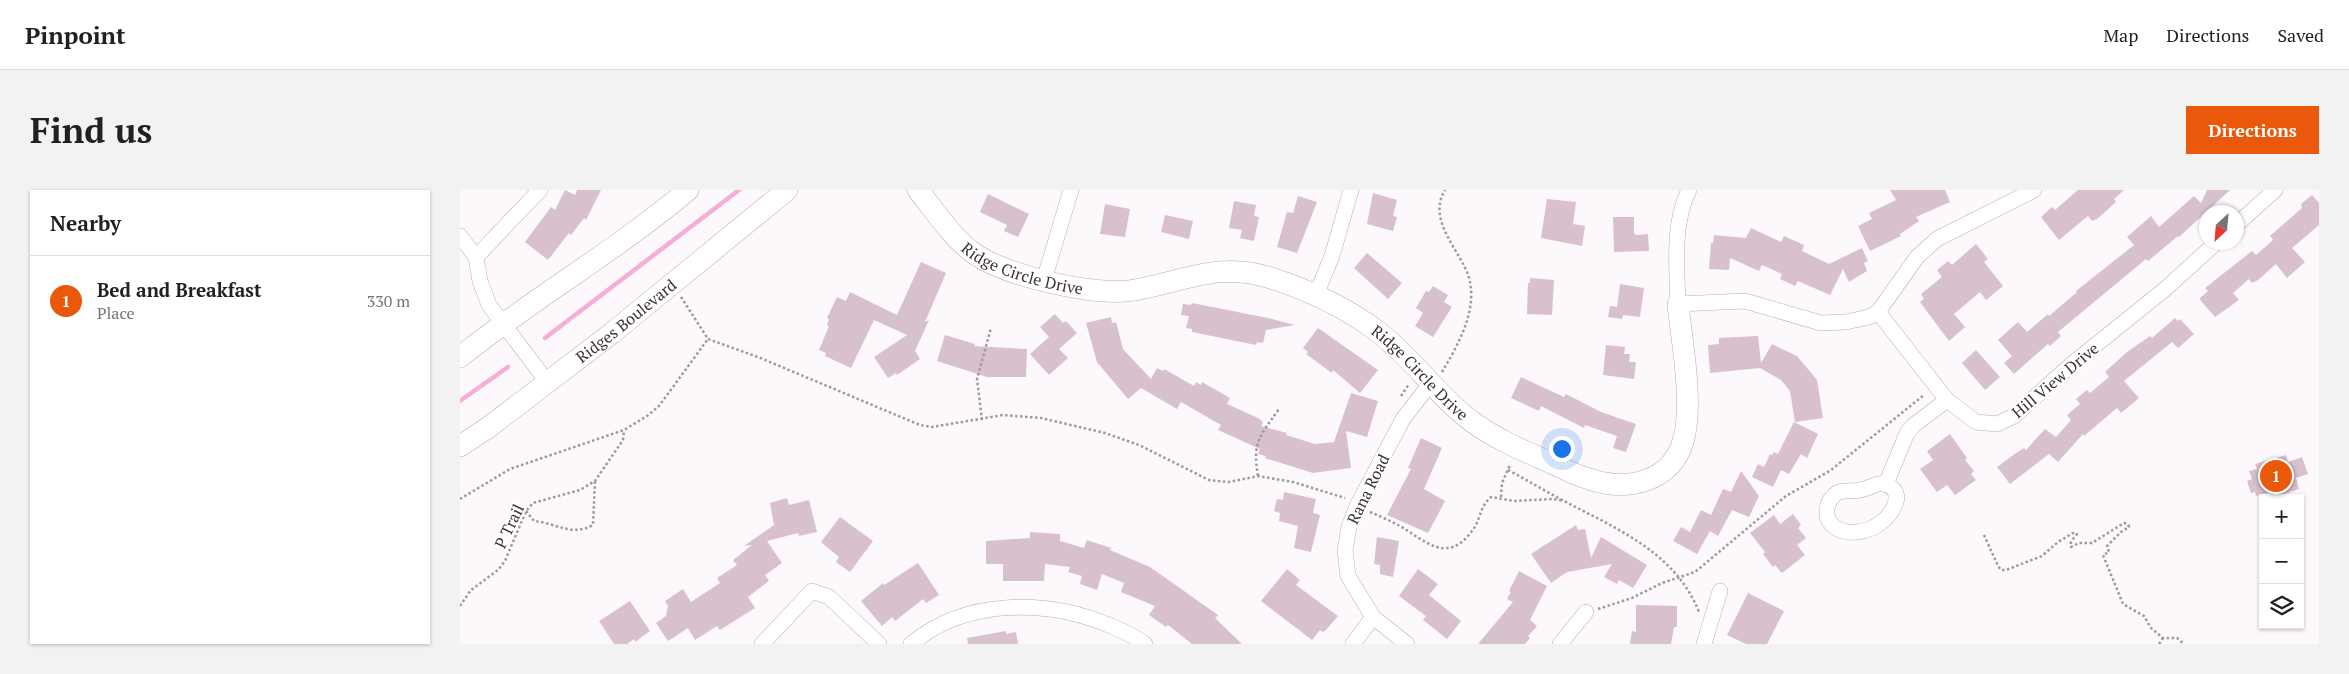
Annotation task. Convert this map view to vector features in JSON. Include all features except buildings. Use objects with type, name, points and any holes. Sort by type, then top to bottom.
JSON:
[{"type":"street","points":[[476,257],[540,190]]},
{"type":"street","points":[[460,357],[501,324],[599,258],[688,190]]},
{"type":"street","name":"Ridges Boulevard","points":[[460,446],[548,383],[749,223],[787,190]]},
{"type":"street","name":"Ridge Circle Drive","points":[[918,190],[945,226],[971,251],[988,262],[1007,270],[1044,280],[1078,288],[1118,292],[1209,272],[1230,270],[1270,278],[1316,295],[1379,333],[1436,378],[1452,406],[1476,424],[1519,449],[1588,479],[1619,485],[1642,483],[1660,474],[1670,466],[1684,440],[1687,403],[1678,304],[1677,246],[1682,211],[1689,190]]},
{"type":"street","points":[[1044,280],[1071,190]]},
{"type":"street","points":[[1316,295],[1332,256],[1351,190]]},
{"type":"street","points":[[1678,304],[1745,302],[1821,322],[1859,320],[1878,312],[1910,265],[1937,239],[2034,190]]},
{"type":"street","points":[[2244,218],[2275,190]]},
{"type":"street","points":[[460,236],[476,257],[484,295],[501,324],[548,383]]},
{"type":"street","name":"Hill View Drive","points":[[1878,312],[1947,400],[1976,422],[1990,425],[2005,421],[2164,290],[2208,250]]},
{"type":"street","name":"Rana Road","points":[[1407,644],[1373,617],[1348,576],[1345,551],[1349,527],[1357,506],[1403,419],[1436,378]]},
{"type":"street","points":[[1886,484],[1907,433],[1914,425],[1947,400]]},
{"type":"street","points":[[1886,484],[1895,491],[1897,498],[1892,512],[1882,524],[1869,530],[1851,532],[1836,528],[1829,521],[1828,508],[1830,500],[1836,494],[1886,484]]},
{"type":"street","points":[[762,644],[812,591],[818,591],[830,597],[879,644]]},
{"type":"street","points":[[1704,644],[1720,591]]},
{"type":"street","points":[[911,644],[936,627],[956,618],[984,611],[1013,607],[1072,612],[1123,631],[1145,644]]},
{"type":"street","points":[[1560,644],[1586,612]]},
{"type":"street","points":[[1353,644],[1373,617]]},
{"type":"path","points":[[1436,378],[1457,344],[1465,324],[1471,293],[1468,274],[1451,246],[1440,214],[1440,205],[1445,190]]},
{"type":"path","points":[[672,283],[708,339],[767,361],[920,425],[932,427],[1018,415],[1105,433],[1140,445],[1209,480],[1219,483],[1258,476],[1293,482],[1345,498],[1432,545],[1445,549],[1461,542],[1474,530],[1481,507],[1491,497],[1514,501],[1553,499],[1564,501]]},
{"type":"path","points":[[982,420],[977,379],[992,328]]},
{"type":"path","points":[[460,499],[510,470],[624,430],[660,406],[708,339]]},
{"type":"path","points":[[1586,612],[1632,598],[1662,583],[1695,572],[1786,496],[1831,470],[1918,398],[1937,388]]},
{"type":"path","points":[[1258,476],[1255,451],[1259,439],[1279,409]]},
{"type":"path","name":"P Trail","points":[[460,606],[471,590],[498,570],[505,561],[526,511],[533,503],[580,490],[595,481],[624,440],[624,430]]},
{"type":"path","points":[[1508,470],[1564,501],[1603,519],[1636,540],[1681,578],[1693,597],[1700,614]]},
{"type":"path","points":[[526,511],[534,520],[550,522],[557,527],[574,531],[586,529],[593,525],[595,481]]},
{"type":"path","points":[[1984,535],[1998,566],[2001,570],[2006,570],[2042,556],[2058,542],[2073,533],[2077,534],[2071,542],[2071,547],[2079,544],[2092,544],[2116,527],[2124,523],[2128,524],[2129,527],[2107,546],[2109,552],[2102,555],[2124,604],[2144,616],[2151,628],[2162,638],[2177,638],[2184,644]]},
{"type":"path","points":[[2159,644],[2162,638]]},
{"type":"waterway","points":[[545,338],[739,190]]},
{"type":"waterway","points":[[460,401],[508,367]]},
{"type":"place","name":"Bed and Breakfast","points":[[2276,476]]}]
